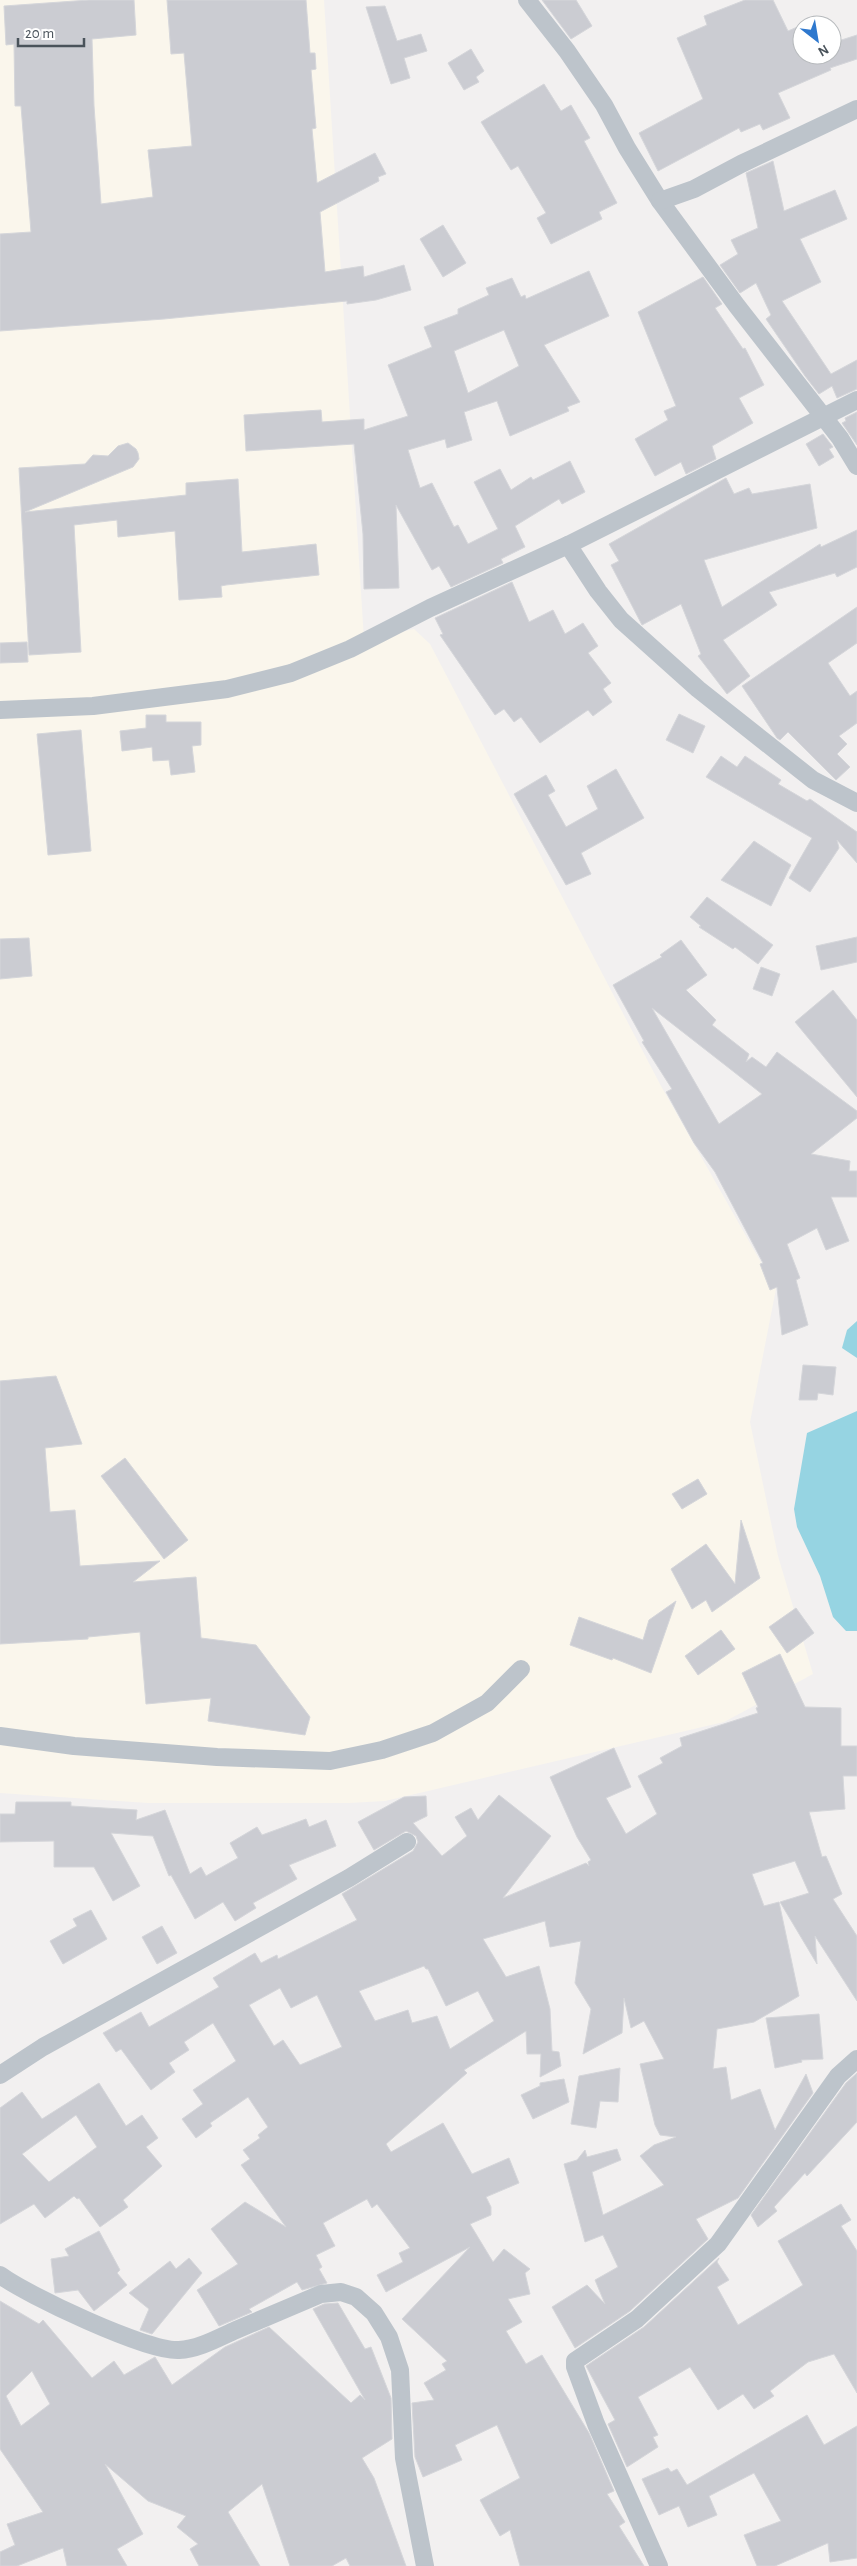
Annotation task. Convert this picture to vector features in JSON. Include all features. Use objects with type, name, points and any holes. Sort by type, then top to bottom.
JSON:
[{"type":"street","points":[[527,0],[567,51],[604,105],[627,148],[660,200],[737,306],[840,438],[857,466]]},
{"type":"street","points":[[660,200],[694,189],[741,164],[857,109]]},
{"type":"street","points":[[0,710],[93,706],[218,691],[291,673],[350,649],[430,608],[568,545],[821,416],[857,400]]},
{"type":"street","points":[[568,545],[598,591],[621,620],[678,672],[813,780],[857,803]]},
{"type":"street","points":[[0,1736],[74,1746],[330,1761],[382,1750],[433,1733],[486,1703],[521,1669]]},
{"type":"street","points":[[0,2075],[44,2047],[349,1878],[407,1842]]},
{"type":"street","points":[[659,2566],[596,2424],[575,2367],[575,2361],[637,2319],[718,2244],[838,2076],[857,2059]]},
{"type":"street","points":[[0,2275],[16,2287],[48,2303],[137,2340],[178,2350],[200,2345],[320,2294],[341,2292],[356,2297],[374,2313],[389,2337],[400,2370],[404,2458],[425,2566]]},
{"type":"shaded area","points":[[0,0],[324,0],[364,640],[414,629],[430,644],[661,1086],[776,1289],[750,1422],[778,1556],[813,1674],[724,1722],[385,1801],[349,1803],[148,1803],[0,1793]]},
{"type":"water","points":[[857,1321],[857,1358],[842,1348],[847,1330]]},
{"type":"water","points":[[857,1411],[857,1631],[846,1631],[833,1617],[820,1576],[797,1527],[794,1509],[807,1433]]},
{"type":"building","points":[[89,0],[134,0],[136,35],[92,39],[94,106],[101,204],[153,197],[148,150],[192,146],[184,53],[171,54],[167,0],[306,0],[310,53],[315,53],[316,69],[311,70],[316,128],[312,129],[317,183],[375,153],[386,174],[378,177],[379,181],[320,212],[325,272],[363,266],[364,277],[404,265],[411,290],[376,300],[347,304],[347,301],[164,319],[0,331],[0,234],[31,232],[21,106],[15,106],[14,44],[6,45],[4,6]]},
{"type":"building","points":[[542,0],[576,0],[592,26],[571,39]]},
{"type":"building","points":[[745,0],[773,0],[788,31],[792,29],[792,65],[839,65],[778,93],[790,118],[763,130],[760,124],[741,132],[739,128],[658,171],[639,133],[703,99],[677,38],[707,25],[704,16]]},
{"type":"building","points":[[385,6],[397,41],[421,34],[427,51],[404,58],[410,78],[391,84],[366,7]]},
{"type":"building","points":[[857,35],[857,59],[842,64],[842,40]]},
{"type":"building","points":[[471,49],[484,71],[476,77],[479,82],[464,90],[448,63]]},
{"type":"building","points":[[544,84],[561,111],[571,105],[590,138],[584,141],[617,203],[599,212],[602,219],[551,244],[537,218],[546,213],[518,166],[511,170],[481,122]]},
{"type":"building","points":[[773,161],[784,211],[835,190],[847,219],[800,239],[821,282],[782,301],[831,374],[857,360],[857,389],[837,398],[832,386],[819,394],[805,376],[766,319],[771,315],[756,283],[740,293],[720,265],[738,254],[731,240],[758,228],[746,173]]},
{"type":"building","points":[[443,225],[466,263],[443,277],[420,239]]},
{"type":"building","points":[[589,271],[609,316],[544,345],[580,402],[567,407],[569,411],[510,436],[497,401],[464,412],[472,440],[447,448],[445,439],[408,450],[420,488],[432,483],[454,527],[458,525],[468,544],[498,529],[474,482],[500,469],[511,490],[531,477],[533,480],[570,461],[585,492],[562,504],[559,499],[515,526],[525,547],[501,559],[503,563],[451,587],[439,566],[432,570],[396,505],[399,588],[364,589],[363,534],[354,444],[246,451],[244,415],[321,410],[322,422],[364,419],[364,430],[408,416],[388,365],[432,347],[424,327],[458,314],[458,309],[489,295],[486,288],[512,278],[521,297],[525,295],[526,299]],"holes":[[[504,330],[519,366],[468,393],[454,351]]]},
{"type":"building","points":[[703,277],[722,304],[715,308],[743,349],[745,348],[764,385],[739,398],[753,423],[712,446],[716,459],[686,474],[681,462],[655,476],[635,439],[668,420],[664,411],[676,406],[638,312]]},
{"type":"building","points":[[857,412],[857,445],[842,423],[846,421],[845,418]]},
{"type":"building","points":[[823,434],[833,447],[829,449],[834,457],[819,466],[806,444]]},
{"type":"building","points":[[128,443],[138,453],[139,459],[133,467],[25,512],[186,495],[186,483],[238,479],[242,552],[316,544],[319,575],[226,585],[221,586],[222,597],[179,600],[175,531],[118,537],[117,520],[74,525],[81,652],[29,655],[19,468],[85,464],[93,455],[108,456],[118,446]]},
{"type":"building","points":[[726,478],[734,494],[749,488],[752,494],[810,484],[817,528],[704,560],[722,607],[820,544],[821,547],[857,530],[857,567],[837,577],[835,573],[769,592],[777,605],[723,640],[750,676],[727,694],[698,656],[701,654],[681,604],[642,625],[611,565],[619,561],[609,544]]},
{"type":"building","points":[[512,582],[529,622],[553,610],[565,634],[583,623],[598,646],[588,653],[611,683],[603,689],[612,702],[593,716],[588,710],[540,743],[521,717],[514,722],[504,709],[495,715],[440,635],[443,634],[435,618]]},
{"type":"building","points":[[857,607],[857,643],[828,663],[850,696],[857,691],[857,723],[839,736],[847,744],[837,754],[850,767],[836,780],[788,732],[780,740],[777,738],[742,686]]},
{"type":"building","points":[[27,642],[28,662],[0,663],[0,643]]},
{"type":"building","points":[[679,714],[705,726],[693,753],[666,740]]},
{"type":"building","points":[[146,715],[166,715],[166,722],[201,722],[201,745],[192,746],[195,772],[171,775],[169,760],[153,761],[152,747],[122,751],[120,731],[146,728]]},
{"type":"building","points":[[81,730],[91,851],[48,855],[37,734]]},
{"type":"building","points":[[721,756],[737,767],[745,756],[781,780],[778,784],[807,801],[810,799],[857,832],[857,863],[837,840],[839,848],[810,892],[789,878],[812,838],[706,777]]},
{"type":"building","points":[[616,769],[644,818],[581,853],[591,874],[566,885],[514,794],[546,775],[555,791],[548,795],[566,827],[598,809],[587,786]]},
{"type":"building","points":[[754,841],[791,865],[771,906],[721,880]]},
{"type":"building","points":[[707,897],[773,945],[758,964],[735,947],[733,949],[699,927],[701,926],[690,917]]},
{"type":"building","points":[[857,937],[857,962],[821,970],[816,946]]},
{"type":"building","points":[[29,938],[32,976],[0,979],[0,939]]},
{"type":"building","points":[[681,940],[707,975],[686,990],[716,1020],[712,1025],[749,1054],[746,1062],[752,1057],[766,1067],[777,1052],[857,1111],[857,1118],[811,1154],[850,1161],[849,1171],[857,1171],[857,1197],[831,1197],[849,1241],[826,1250],[817,1228],[787,1244],[800,1278],[796,1280],[808,1325],[782,1335],[777,1287],[770,1290],[760,1264],[763,1263],[715,1172],[694,1143],[666,1092],[672,1089],[642,1042],[644,1041],[613,985],[662,957],[660,955]],"holes":[[[652,1008],[762,1094],[719,1124]]]},
{"type":"building","points":[[761,967],[780,974],[772,996],[753,989]]},
{"type":"building","points":[[833,990],[857,1020],[857,1097],[795,1022]]},
{"type":"building","points":[[803,1365],[836,1367],[833,1395],[818,1393],[817,1400],[799,1400]]},
{"type":"building","points":[[56,1376],[82,1444],[45,1448],[50,1512],[75,1510],[80,1566],[160,1561],[133,1582],[196,1577],[201,1638],[256,1645],[310,1717],[305,1735],[208,1721],[211,1698],[146,1704],[140,1632],[88,1637],[88,1639],[0,1644],[0,1381]]},
{"type":"building","points":[[125,1458],[188,1540],[164,1559],[101,1476]]},
{"type":"building","points":[[698,1479],[707,1494],[682,1509],[672,1494]]},
{"type":"building","points":[[741,1520],[760,1578],[712,1612],[706,1600],[692,1609],[671,1569],[706,1544],[735,1584]]},
{"type":"building","points":[[676,1601],[651,1673],[613,1658],[612,1660],[570,1645],[579,1617],[643,1640],[649,1620]]},
{"type":"building","points":[[796,1608],[814,1633],[787,1653],[769,1627]]},
{"type":"building","points":[[721,1630],[735,1649],[698,1675],[685,1656]]},
{"type":"building","points":[[780,1654],[805,1707],[841,1708],[841,1746],[857,1746],[857,1776],[843,1776],[845,1809],[809,1812],[822,1857],[826,1856],[842,1894],[833,1899],[857,1936],[857,2001],[815,1936],[817,1964],[780,1902],[809,1893],[795,1861],[752,1874],[764,1906],[779,1902],[799,1996],[754,2022],[717,2029],[713,2069],[726,2067],[731,2100],[760,2089],[775,2130],[806,2074],[813,2093],[738,2198],[696,2219],[708,2239],[630,2311],[575,2348],[552,2307],[587,2285],[605,2304],[595,2280],[618,2267],[603,2235],[585,2242],[564,2164],[577,2160],[585,2150],[587,2157],[617,2149],[621,2160],[592,2172],[603,2215],[664,2185],[640,2156],[654,2145],[676,2137],[660,2135],[655,2125],[640,2064],[664,2059],[644,2021],[631,2028],[624,1998],[622,2033],[583,2054],[591,2009],[575,1983],[581,1941],[550,1947],[545,1921],[483,1939],[506,1977],[539,1966],[550,2009],[552,2051],[559,2052],[561,2066],[540,2077],[541,2054],[527,2054],[526,2031],[464,2070],[467,2073],[386,2144],[391,2152],[443,2123],[472,2174],[509,2158],[519,2183],[486,2197],[491,2207],[491,2215],[470,2224],[493,2262],[504,2249],[530,2269],[525,2273],[530,2294],[508,2299],[522,2322],[506,2331],[526,2364],[542,2355],[589,2433],[614,2491],[607,2494],[625,2522],[619,2526],[644,2566],[520,2566],[510,2530],[500,2536],[480,2500],[520,2478],[497,2425],[455,2445],[462,2460],[423,2477],[415,2457],[412,2403],[434,2400],[424,2383],[446,2370],[442,2364],[447,2361],[402,2319],[470,2247],[386,2292],[377,2275],[403,2262],[399,2253],[410,2248],[377,2204],[372,2208],[367,2199],[323,2223],[335,2246],[316,2255],[322,2267],[319,2269],[327,2283],[302,2290],[297,2282],[249,2309],[252,2312],[219,2326],[197,2290],[238,2264],[211,2229],[245,2202],[286,2227],[241,2165],[250,2159],[243,2150],[260,2138],[258,2135],[268,2127],[248,2097],[210,2123],[212,2126],[196,2138],[182,2119],[203,2104],[193,2090],[236,2061],[213,2023],[184,2042],[189,2050],[169,2063],[175,2072],[151,2090],[121,2049],[116,2052],[103,2033],[141,2012],[149,2027],[219,1987],[213,1978],[255,1953],[261,1963],[277,1955],[278,1959],[357,1920],[342,1894],[413,1851],[418,1842],[416,1836],[406,1831],[374,1850],[358,1822],[404,1797],[426,1796],[427,1816],[413,1823],[442,1856],[467,1836],[455,1817],[471,1808],[478,1820],[499,1795],[551,1836],[503,1898],[586,1863],[589,1866],[588,1862],[591,1860],[577,1837],[550,1777],[614,1748],[631,1787],[606,1798],[626,1834],[657,1814],[638,1776],[663,1763],[660,1758],[682,1746],[680,1738],[758,1713],[756,1708],[758,1707],[742,1673]],"holes":[[[424,1966],[428,1969],[446,2006],[478,1991],[494,2021],[450,2049],[437,2016],[412,2023],[408,2010],[375,2021],[359,1991]],[[280,1988],[291,2008],[317,1995],[342,2047],[300,2065],[283,2040],[274,2046],[249,2005]]]},
{"type":"building","points":[[16,1802],[71,1802],[71,1806],[137,1810],[136,1820],[165,1810],[190,1874],[201,1867],[206,1876],[238,1858],[230,1843],[257,1827],[262,1835],[306,1819],[309,1827],[326,1820],[336,1846],[289,1865],[297,1879],[253,1903],[256,1908],[235,1921],[223,1902],[195,1919],[171,1875],[169,1876],[153,1836],[111,1833],[140,1886],[113,1901],[94,1867],[54,1867],[54,1841],[0,1842],[0,1814],[15,1814]]},
{"type":"building","points":[[91,1910],[107,1939],[63,1964],[50,1941],[77,1926],[73,1919]]},
{"type":"building","points":[[162,1926],[177,1953],[157,1964],[142,1937]]},
{"type":"building","points":[[819,2014],[823,2059],[801,2060],[802,2062],[775,2068],[766,2018]]},
{"type":"building","points":[[620,2068],[618,2102],[600,2101],[596,2128],[571,2124],[579,2076]]},
{"type":"building","points":[[857,2073],[857,2122],[807,2176],[805,2173],[774,2207],[777,2211],[758,2227],[751,2215],[846,2083]]},
{"type":"building","points":[[564,2079],[569,2102],[533,2119],[521,2095],[540,2086],[540,2083]]},
{"type":"building","points":[[99,2083],[126,2126],[142,2115],[158,2138],[146,2147],[162,2166],[123,2200],[128,2207],[100,2227],[79,2198],[77,2199],[74,2196],[45,2218],[34,2204],[0,2224],[0,2108],[22,2092],[42,2119]],"holes":[[[76,2115],[97,2147],[49,2182],[22,2154]]]},
{"type":"building","points":[[841,2204],[851,2220],[841,2226],[857,2251],[857,2393],[834,2354],[808,2362],[770,2391],[774,2396],[754,2409],[743,2394],[718,2410],[690,2367],[638,2397],[658,2435],[653,2437],[658,2447],[627,2467],[608,2424],[615,2420],[586,2366],[644,2327],[719,2258],[717,2262],[729,2280],[717,2287],[738,2325],[803,2285],[778,2241]]},
{"type":"building","points":[[99,2231],[120,2270],[117,2273],[127,2285],[94,2311],[78,2290],[55,2293],[51,2259],[69,2256],[65,2249]]},
{"type":"building","points":[[189,2258],[202,2273],[152,2334],[140,2330],[149,2309],[129,2293],[170,2261],[176,2269]]},
{"type":"building","points":[[0,2301],[39,2324],[43,2320],[92,2378],[114,2361],[124,2375],[155,2357],[172,2385],[225,2347],[269,2327],[351,2403],[360,2395],[365,2400],[313,2309],[324,2304],[338,2303],[365,2349],[371,2347],[391,2398],[392,2439],[362,2458],[374,2478],[406,2566],[350,2566],[346,2558],[332,2566],[290,2566],[262,2484],[228,2512],[260,2566],[199,2566],[190,2549],[198,2544],[177,2527],[186,2516],[148,2501],[105,2464],[143,2534],[117,2549],[127,2566],[67,2566],[63,2548],[17,2566],[0,2566],[0,2552],[15,2545],[7,2524],[43,2512],[0,2449]],"holes":[[[32,2371],[50,2404],[21,2426],[6,2396]]]},
{"type":"building","points":[[807,2415],[824,2445],[857,2426],[857,2558],[830,2562],[828,2543],[775,2566],[757,2566],[744,2535],[781,2521],[754,2473],[709,2496],[717,2515],[688,2527],[679,2506],[659,2515],[642,2479],[668,2468],[671,2472],[677,2469],[687,2485]]}]
